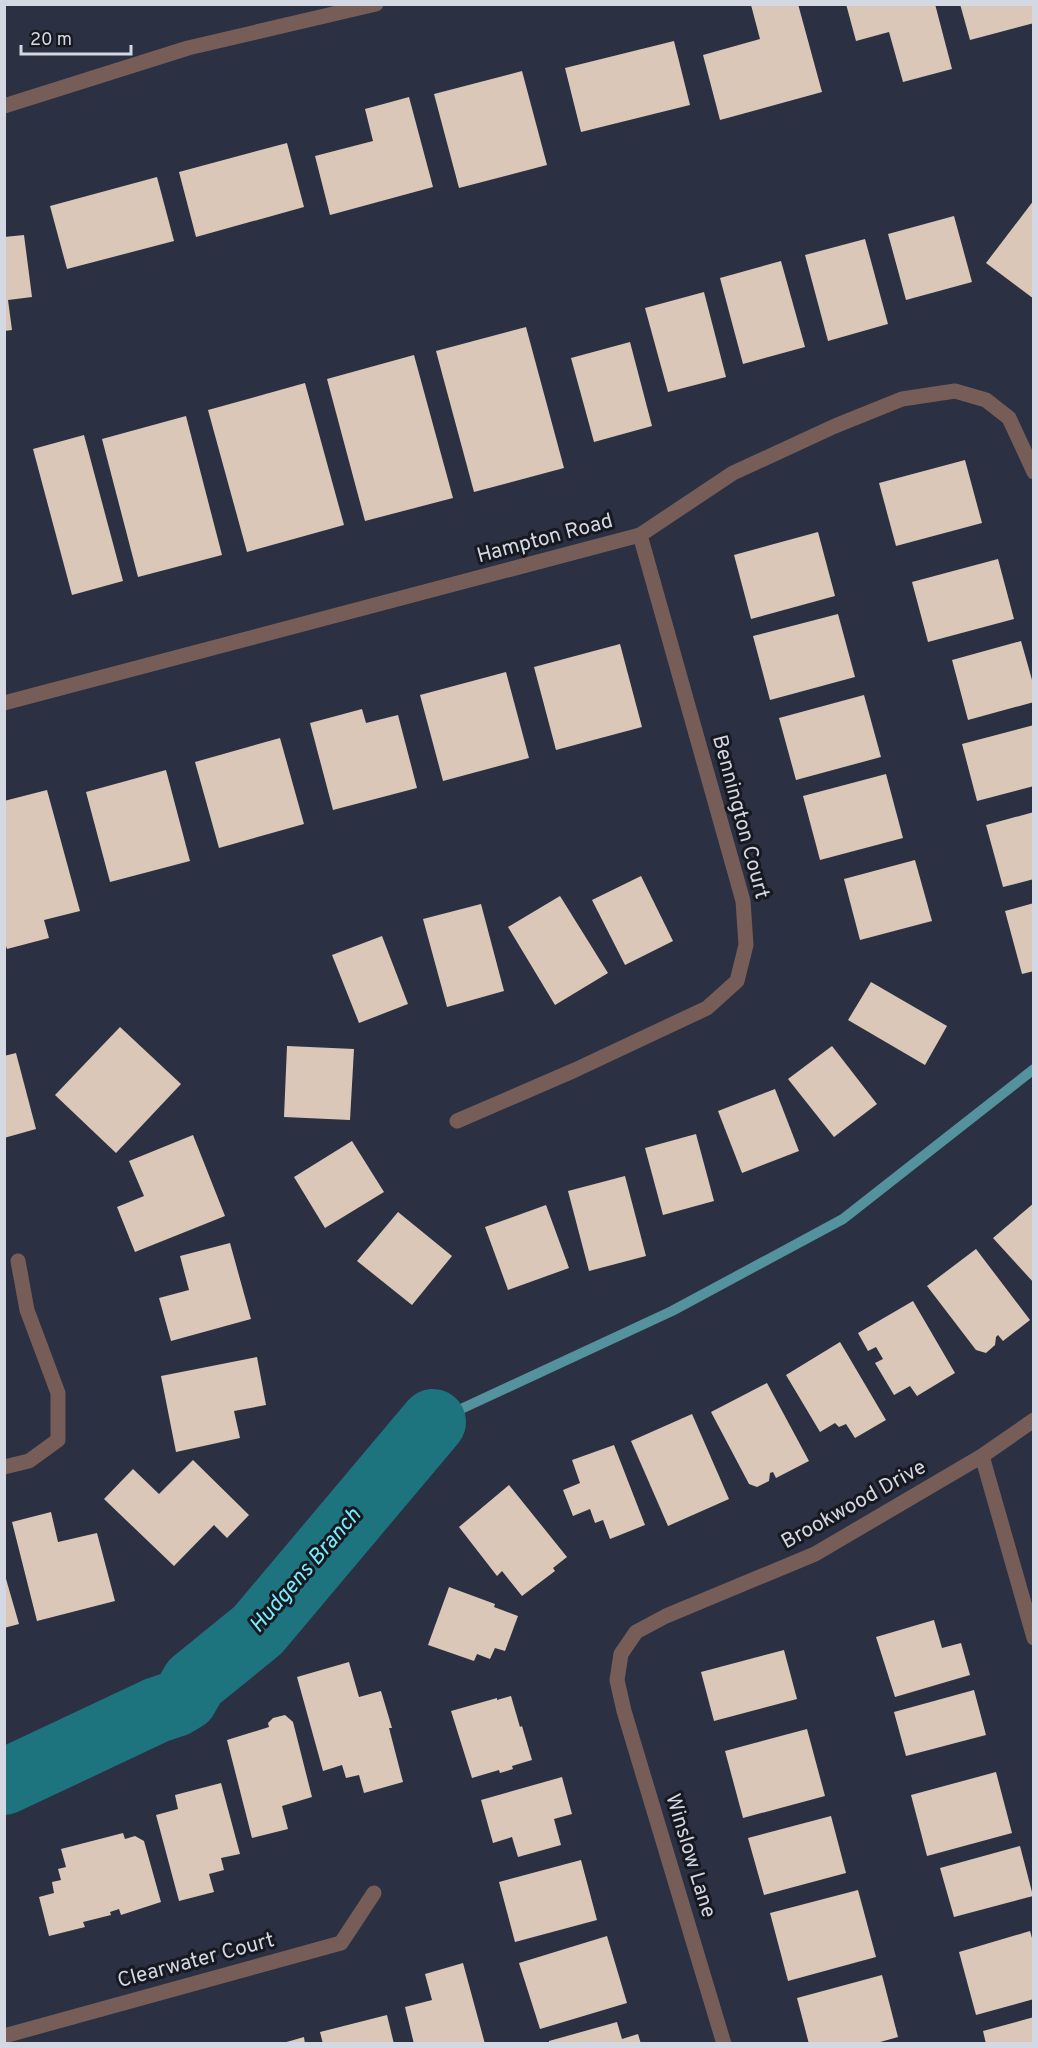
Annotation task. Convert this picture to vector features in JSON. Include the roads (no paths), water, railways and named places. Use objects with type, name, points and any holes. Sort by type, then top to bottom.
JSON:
[{"type":"street","points":[[4,106],[188,48],[376,4]]},
{"type":"street","name":"Hampton Road","points":[[4,703],[640,535],[732,473],[902,399],[955,390],[986,400],[1009,418],[1034,472]]},
{"type":"street","name":"Bennington Court","points":[[457,1121],[575,1070],[707,1008],[737,981],[746,945],[743,901],[640,535]]},
{"type":"street","points":[[4,1467],[28,1461],[58,1440],[58,1393],[27,1310],[18,1261]]},
{"type":"street","name":"Brookwood Drive","points":[[617,1680],[621,1654],[636,1632],[666,1616],[815,1554],[982,1456],[1034,1420]]},
{"type":"street","points":[[982,1456],[1034,1638]]},
{"type":"street","name":"Winslow Lane","points":[[617,1680],[624,1711],[724,2043]]},
{"type":"street","name":"Clearwater Court","points":[[4,2036],[341,1942],[374,1893]]},
{"type":"waterway","points":[[433,1422],[672,1311],[843,1219],[1034,1069]]},
{"type":"waterway","name":"Hudgens Branch","points":[[4,1782],[185,1698],[194,1682],[258,1630],[433,1422]]}]
